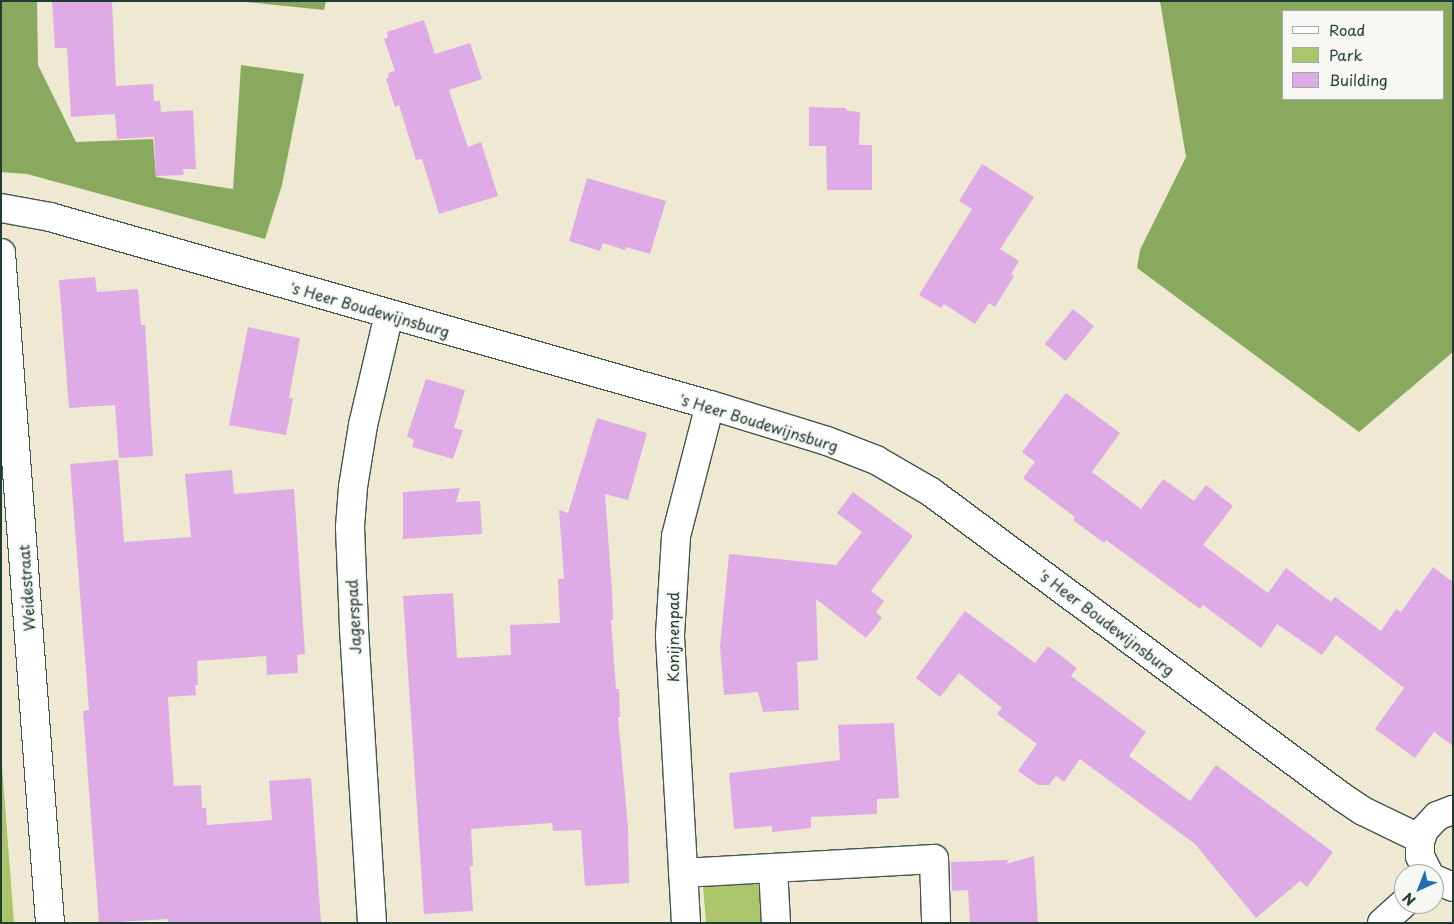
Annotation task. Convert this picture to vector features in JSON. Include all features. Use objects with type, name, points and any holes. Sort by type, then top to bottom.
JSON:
[{"type":"street","name":"'s Heer Boudewijnsburg","points":[[1,208],[50,216],[710,405],[827,441],[876,460],[931,492],[1342,797],[1363,811],[1421,839]]},
{"type":"street","name":"Weidestraat","points":[[1,253],[50,923]]},
{"type":"street","name":"Jagerspad","points":[[372,923],[354,627],[350,528],[353,487],[363,425],[389,314]]},
{"type":"street","name":"Konijnenpad","points":[[686,923],[670,635],[676,536],[710,405]]},
{"type":"street","points":[[1424,864],[1420,856],[1421,839],[1424,830],[1437,816],[1453,810]]},
{"type":"street","points":[[683,873],[934,859],[936,920]]},
{"type":"street","points":[[772,868],[776,923]]},
{"type":"street","points":[[1382,923],[1394,912]]},
{"type":"green space","points":[[1,1],[37,1],[38,65],[76,142],[153,139],[156,177],[233,189],[241,65],[304,74],[282,185],[265,239],[27,174],[1,172]]},
{"type":"green space","points":[[236,1],[326,1],[324,10]]},
{"type":"green space","points":[[1160,1],[1453,1],[1453,352],[1359,432],[1137,268],[1140,250],[1186,157]]},
{"type":"green space","points":[[1,752],[14,923],[1,923]]},
{"type":"green space","points":[[758,883],[763,923],[706,923],[703,886]]},
{"type":"building","points":[[52,1],[112,1],[116,86],[153,84],[154,101],[160,101],[161,112],[193,110],[196,169],[183,169],[184,175],[156,176],[154,137],[117,139],[115,114],[71,117],[67,48],[55,48]]},
{"type":"building","points":[[424,20],[435,54],[470,43],[482,79],[449,90],[468,147],[481,142],[498,196],[439,214],[422,159],[416,160],[399,105],[395,107],[386,79],[389,77],[388,73],[395,71],[384,39],[388,38],[387,32]]},
{"type":"building","points":[[809,107],[845,108],[848,111],[860,112],[859,145],[872,145],[872,190],[827,190],[826,146],[809,146]]},
{"type":"building","points":[[982,164],[1034,197],[1000,249],[1019,261],[1011,274],[1014,276],[995,307],[989,303],[975,324],[944,304],[941,308],[919,295],[972,209],[959,201]]},
{"type":"building","points":[[587,178],[666,201],[650,254],[626,247],[625,250],[603,243],[600,251],[569,241]]},
{"type":"building","points":[[95,277],[97,292],[138,289],[141,325],[145,325],[153,456],[119,458],[115,405],[69,408],[59,280]]},
{"type":"building","points":[[1073,309],[1094,326],[1066,361],[1045,344]]},
{"type":"building","points":[[248,327],[300,338],[289,398],[293,399],[286,435],[229,425]]},
{"type":"building","points":[[426,379],[465,390],[454,428],[463,430],[453,459],[412,447],[414,440],[407,436]]},
{"type":"building","points":[[1066,393],[1120,433],[1092,472],[1141,509],[1163,479],[1194,501],[1206,485],[1233,506],[1203,545],[1268,593],[1286,568],[1331,602],[1335,597],[1381,631],[1396,609],[1401,612],[1433,567],[1453,582],[1453,746],[1434,732],[1415,758],[1375,729],[1404,688],[1336,635],[1322,655],[1277,624],[1261,648],[1203,605],[1200,609],[1106,540],[1104,543],[1073,520],[1075,517],[1023,478],[1035,462],[1022,452]]},
{"type":"building","points":[[597,418],[647,433],[628,500],[605,494],[612,591],[613,620],[611,620],[616,689],[619,689],[620,717],[618,717],[628,827],[629,883],[585,886],[581,830],[553,831],[552,823],[471,829],[473,866],[470,866],[473,911],[424,914],[403,596],[453,593],[457,658],[511,655],[510,625],[560,623],[558,579],[564,579],[559,510],[568,513]]},
{"type":"building","points":[[118,460],[124,542],[191,537],[185,474],[232,470],[234,494],[294,489],[305,654],[297,655],[298,673],[267,675],[266,656],[197,661],[198,685],[195,685],[196,695],[168,697],[171,748],[174,786],[201,785],[202,808],[206,808],[207,825],[272,820],[269,781],[311,778],[321,923],[168,923],[168,919],[99,923],[83,711],[89,710],[70,464]]},
{"type":"building","points":[[460,488],[456,502],[480,501],[482,534],[403,539],[403,492]]},
{"type":"building","points":[[853,492],[913,536],[871,591],[884,601],[876,612],[882,618],[866,638],[816,599],[818,660],[797,662],[799,710],[763,712],[758,692],[724,695],[720,647],[729,554],[836,565],[862,532],[837,513]]},
{"type":"building","points":[[965,611],[1035,663],[1048,646],[1077,668],[1071,676],[1146,732],[1129,756],[1190,801],[1216,765],[1333,852],[1307,887],[1300,881],[1256,918],[1195,844],[1080,759],[1064,782],[1056,776],[1049,785],[1038,785],[1018,771],[1037,744],[997,714],[1002,708],[959,673],[940,697],[916,678]]},
{"type":"building","points":[[894,723],[899,798],[877,799],[877,814],[811,817],[811,828],[772,832],[772,826],[734,829],[729,773],[840,760],[838,725]]},
{"type":"building","points":[[1034,856],[1038,923],[970,923],[968,890],[952,891],[951,862],[1009,860],[1006,864]]}]
